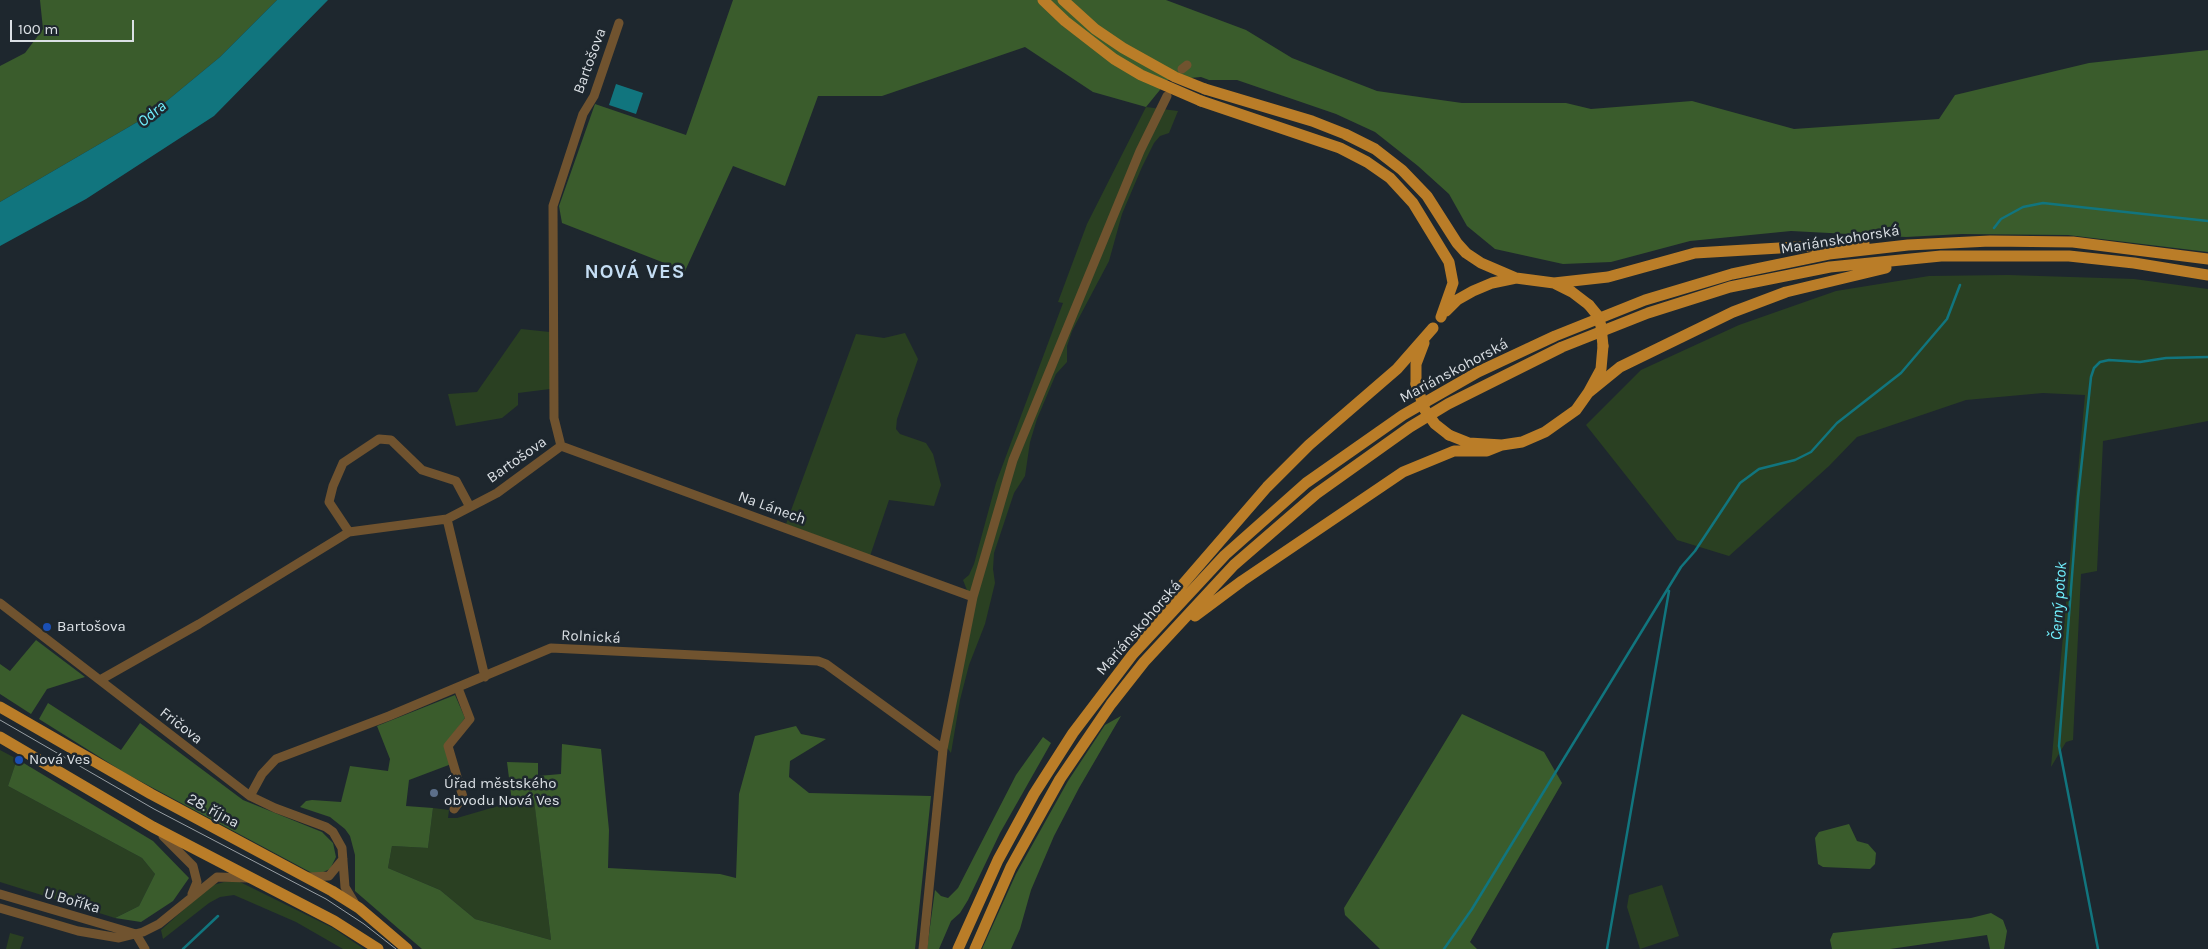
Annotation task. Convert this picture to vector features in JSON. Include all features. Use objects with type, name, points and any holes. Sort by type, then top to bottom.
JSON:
[{"type":"main road","points":[[1043,0],[1065,21],[1114,59],[1141,75],[1201,101],[1340,148],[1367,162],[1390,178],[1413,203],[1449,262],[1453,283],[1441,317]]},
{"type":"main road","points":[[1063,0],[1095,29],[1124,48],[1176,77],[1205,89],[1312,121],[1345,134],[1375,149],[1402,170],[1427,196],[1457,243],[1466,253],[1481,263],[1516,278],[1554,283],[1608,278],[1695,253],[1856,243],[1908,245]]},
{"type":"main road","name":"Mariánskohorská","points":[[958,949],[998,860],[1034,794],[1073,733],[1133,654],[1225,555],[1306,483],[1403,415],[1478,372],[1609,314],[1732,274],[1829,254],[1908,245],[1990,241],[2073,242],[2208,259]]},
{"type":"main road","points":[[1588,393],[1620,367],[1733,312],[1786,292],[1941,256]]},
{"type":"main road","name":"Mariánskohorská","points":[[976,949],[1011,867],[1060,780],[1100,719],[1144,662],[1234,565],[1316,494],[1410,427],[1486,383],[1612,326],[1730,288],[1830,267],[1941,256],[2069,256],[2134,263],[2208,275]]},
{"type":"main road","points":[[1133,654],[1151,621],[1267,486],[1309,445],[1397,369],[1441,317],[1466,294],[1492,283],[1516,278]]},
{"type":"main road","points":[[1433,328],[1419,353],[1416,364],[1416,384],[1425,410],[1435,424],[1449,435],[1470,443],[1502,445],[1522,442],[1545,432],[1576,410],[1601,369],[1603,346],[1599,321],[1589,305],[1572,292],[1554,283]]},
{"type":"main road","points":[[1144,662],[1157,655],[1184,625],[1207,605],[1403,472],[1454,451],[1487,452],[1502,445]]},
{"type":"main road","name":"28. října","points":[[0,706],[151,794],[307,877],[359,908],[407,949]]},
{"type":"main road","points":[[0,737],[153,827],[248,878],[344,926],[378,949]]},
{"type":"street","name":"Bartošova","points":[[100,680],[199,624],[349,532],[447,519],[497,493],[561,446],[554,418],[553,206],[583,114],[594,96],[619,23]]},
{"type":"street","points":[[923,949],[943,749],[973,597],[1014,460],[1140,151],[1167,96]]},
{"type":"street","points":[[349,532],[329,502],[333,486],[342,464],[379,439],[390,440],[422,470],[456,481],[470,507]]},
{"type":"street","name":"Na Lánech","points":[[561,446],[973,597]]},
{"type":"street","points":[[447,519],[485,677]]},
{"type":"street","name":"Fričova","points":[[0,603],[250,796],[329,830],[341,844],[345,887],[359,908]]},
{"type":"street","name":"Rolnická","points":[[250,796],[262,774],[276,759],[458,688],[551,648],[818,661],[826,664],[943,749]]},
{"type":"street","points":[[454,809],[463,797],[448,746],[470,719],[458,688]]},
{"type":"street","points":[[153,827],[182,852],[193,866],[197,882],[191,896]]},
{"type":"street","points":[[307,877],[327,876],[343,859]]},
{"type":"street","name":"U Boříka","points":[[0,908],[96,936],[119,938],[136,934],[159,924],[191,896],[217,877],[248,878]]},
{"type":"street","name":"U Boříka","points":[[0,894],[136,934]]},
{"type":"street","points":[[136,934],[145,949]]},
{"type":"green space","points":[[40,0],[277,0],[220,57],[151,114],[0,202],[0,66],[25,53],[43,29]]},
{"type":"green space","points":[[733,0],[1166,0],[1246,30],[1292,58],[1377,91],[1462,103],[1566,103],[1591,109],[1692,101],[1794,129],[1939,119],[1955,95],[2089,63],[2208,50],[2208,252],[2068,235],[1962,234],[1906,237],[1791,231],[1690,241],[1611,262],[1563,264],[1495,249],[1467,226],[1449,194],[1418,166],[1375,132],[1336,114],[1237,80],[1209,80],[1201,77],[1168,80],[1146,107],[1093,92],[1025,47],[882,96],[818,96],[785,186],[733,166],[685,271],[562,223],[559,206],[595,104],[686,135]]},
{"type":"green space","points":[[1146,107],[1178,111],[1169,133],[1160,136],[1154,143],[1142,167],[1122,214],[1109,261],[1072,331],[1067,346],[1067,362],[1056,374],[1037,419],[1030,442],[1025,476],[1014,493],[994,553],[993,569],[995,583],[985,624],[969,665],[960,700],[951,753],[944,744],[972,603],[963,580],[969,575],[974,564],[996,483],[1063,303],[1058,302],[1087,224]]},
{"type":"green space","points":[[2008,275],[2134,279],[2208,289],[2208,421],[2103,441],[2097,571],[2081,574],[2073,740],[2066,742],[2051,767],[2085,395],[2043,393],[1966,400],[1857,437],[1829,466],[1729,556],[1677,540],[1586,425],[1641,370],[1739,325],[1836,291],[1929,276]]},
{"type":"green space","points":[[521,329],[550,332],[550,389],[518,393],[518,405],[502,418],[456,426],[448,394],[477,392]]},
{"type":"green space","points":[[905,333],[918,359],[897,419],[896,429],[900,434],[926,443],[933,454],[941,485],[934,506],[889,500],[870,556],[786,524],[856,334],[884,338]]},
{"type":"green space","points":[[36,640],[85,677],[47,689],[31,714],[0,694],[0,664],[10,671]]},
{"type":"green space","points":[[455,695],[465,718],[450,738],[454,763],[409,780],[406,806],[433,808],[428,848],[392,846],[388,868],[440,890],[475,919],[551,940],[534,800],[512,802],[507,762],[538,763],[538,776],[561,774],[562,744],[601,749],[609,830],[608,868],[720,874],[736,878],[739,794],[755,736],[796,726],[801,734],[826,739],[790,761],[789,777],[809,793],[931,796],[915,949],[422,949],[355,891],[355,855],[350,836],[345,829],[330,817],[300,807],[306,801],[312,800],[341,802],[350,766],[388,771],[390,759],[377,726]]},
{"type":"green space","points":[[48,703],[121,750],[140,723],[243,800],[322,832],[333,843],[336,857],[330,869],[321,873],[312,873],[125,773],[39,719]]},
{"type":"green space","points":[[1462,714],[1544,752],[1562,783],[1470,942],[1477,949],[1380,949],[1345,915],[1344,908]]},
{"type":"green space","points":[[1121,716],[1079,788],[1054,836],[1031,890],[1020,929],[1011,949],[982,949],[1016,874],[1068,781],[1105,725]]},
{"type":"green space","points":[[1043,737],[1051,743],[1000,833],[968,900],[960,913],[951,921],[939,949],[927,949],[935,890],[941,896],[948,898],[958,888],[1016,775]]},
{"type":"green space","points":[[0,750],[17,759],[8,786],[142,858],[155,874],[139,906],[115,918],[0,882]]},
{"type":"green space","points":[[17,759],[153,841],[189,878],[173,901],[141,922],[115,918],[139,906],[155,874],[142,858],[8,786]]},
{"type":"green space","points":[[534,799],[551,940],[475,919],[440,890],[388,868],[392,846],[428,848],[433,808],[449,810],[448,818],[457,818],[512,802]]},
{"type":"green space","points":[[1849,824],[1857,841],[1868,844],[1876,853],[1875,864],[1870,869],[1823,867],[1818,864],[1815,838],[1819,832]]},
{"type":"green space","points":[[224,882],[240,882],[333,928],[364,949],[343,949],[296,922],[234,895],[220,897],[209,903],[163,939],[161,930],[210,886]]},
{"type":"green space","points":[[1662,885],[1679,936],[1640,949],[1627,907],[1629,895]]},
{"type":"green space","points":[[1991,913],[2003,920],[2007,931],[2004,949],[1990,949],[1987,935],[1890,949],[1832,949],[1830,940],[1833,933],[1971,918]]},
{"type":"green space","points":[[10,933],[24,937],[20,949],[6,949]]},
{"type":"water","name":"Odra","points":[[277,0],[328,0],[214,116],[86,199],[0,246],[0,202],[151,114],[220,57]]},
{"type":"water","points":[[616,84],[643,93],[636,114],[609,105]]},
{"type":"waterway","points":[[1994,228],[2001,219],[2023,207],[2043,203],[2208,221]]},
{"type":"waterway","points":[[1444,949],[1472,909],[1681,567],[1695,551],[1740,483],[1759,469],[1795,460],[1811,452],[1837,423],[1901,373],[1947,319],[1960,285]]},
{"type":"waterway","name":"Černý potok","points":[[2098,949],[2059,746],[2078,497],[2091,377],[2094,368],[2100,362],[2109,360],[2140,362],[2166,358],[2208,357]]},
{"type":"waterway","points":[[1607,949],[1669,591]]},
{"type":"waterway","points":[[183,949],[218,916]]},
{"type":"tram line","points":[[0,720],[154,809],[326,899],[364,924],[396,949]]},
{"type":"place","name":"Bartošova","points":[[47,627]]},
{"type":"place","name":"Nová Ves","points":[[19,760]]},
{"type":"place","name":"Úřad městského obvodu Nová Ves","points":[[434,793]]},
{"type":"district","name":"NOVÁ VES","points":[[635,272]]}]
